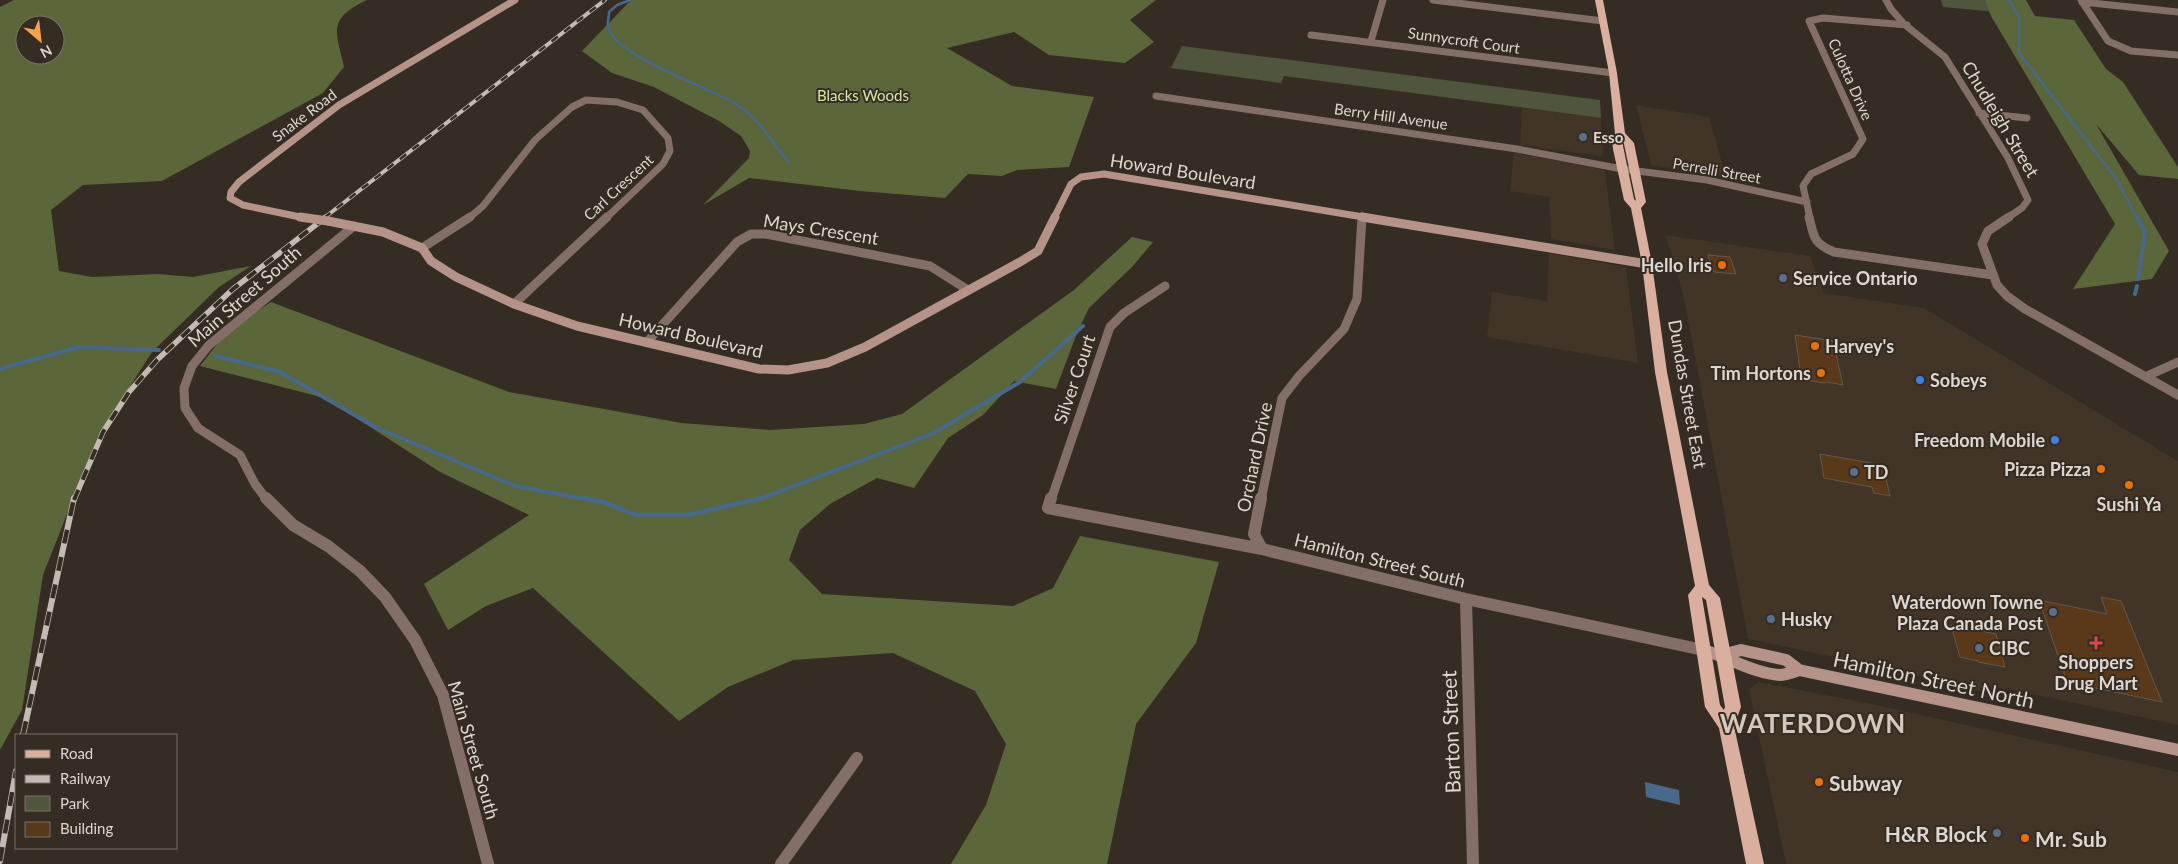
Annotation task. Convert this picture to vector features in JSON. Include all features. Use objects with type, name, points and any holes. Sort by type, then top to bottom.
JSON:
[{"type":"main road","name":"Dundas Street East","points":[[1599,0],[1613,73],[1620,134],[1617,142],[1622,169],[1629,200],[1636,207],[1648,264],[1661,372],[1702,588],[1713,598],[1733,707],[1726,726]]},
{"type":"main road","name":"Dundas Street East","points":[[1620,134],[1629,143],[1641,202],[1636,207]]},
{"type":"main road","name":"Dundas Street East","points":[[1702,588],[1695,595],[1713,707],[1726,726],[1755,864]]},
{"type":"street","name":"Snake Road","points":[[422,248],[384,232],[243,205],[230,198],[231,192],[239,182],[339,105],[515,0]]},
{"type":"street","points":[[1371,41],[1383,0]]},
{"type":"street","points":[[1433,0],[1475,3],[1603,21]]},
{"type":"street","name":"Chudleigh Street","points":[[1886,0],[1891,10],[1945,57],[2008,158],[2028,200],[2022,208],[1988,231],[1982,244],[1997,286],[2025,309],[2178,395]]},
{"type":"street","points":[[2082,1],[2178,12]]},
{"type":"street","points":[[2082,1],[2108,41],[2131,50],[2178,55]]},
{"type":"street","name":"Culotta Drive","points":[[1907,25],[1823,18],[1809,21],[1863,139],[1853,154],[1811,174],[1803,186],[1814,239],[1822,247],[1834,252],[1993,276]]},
{"type":"street","name":"Sunnycroft Court","points":[[1311,35],[1371,41],[1613,73]]},
{"type":"street","name":"Berry Hill Avenue","points":[[1156,96],[1517,149],[1622,169]]},
{"type":"street","name":"Carl Crescent","points":[[422,248],[462,223],[483,206],[535,140],[572,107],[586,100],[617,102],[643,110],[668,138],[670,151],[663,164],[514,304]]},
{"type":"street","points":[[1979,113],[2027,118]]},
{"type":"street","name":"Perrelli Street","points":[[1622,169],[1707,180],[1807,202]]},
{"type":"street","name":"Howard Boulevard","points":[[422,248],[431,262],[456,277],[514,304],[577,326],[759,370],[788,370],[827,363],[865,347],[1038,251],[1071,184],[1081,177],[1104,174],[1648,264]]},
{"type":"street","name":"Orchard Drive","points":[[1262,549],[1254,534],[1282,398],[1344,329],[1357,299],[1362,216]]},
{"type":"street","name":"Main Street South","points":[[354,226],[209,345],[192,366],[184,388],[185,408],[198,428],[240,455],[255,484],[270,503],[293,525],[328,546],[360,571],[385,597],[415,640],[443,695],[488,864]]},
{"type":"street","name":"Mays Crescent","points":[[646,342],[737,242],[751,234],[766,234],[930,266],[968,290]]},
{"type":"street","name":"Silver Court","points":[[1048,508],[1110,327],[1124,313],[1164,286]]},
{"type":"street","points":[[2147,376],[2178,362]]},
{"type":"street","name":"Hamilton Street South","points":[[1048,508],[1262,549],[1466,599],[1703,650]]},
{"type":"street","name":"Barton Street","points":[[1466,599],[1473,864]]},
{"type":"street","name":"Hamilton Street North","points":[[1703,650],[1722,654],[1744,667],[1782,675],[1799,670],[2178,750]]},
{"type":"street","points":[[781,864],[857,758]]},
{"type":"shaded area","points":[[1636,105],[1709,117],[1726,177],[1651,165]]},
{"type":"shaded area","points":[[1522,108],[1601,118],[1603,156],[1520,145]]},
{"type":"shaded area","points":[[1514,153],[1605,170],[1615,250],[1551,239],[1549,197],[1510,191]]},
{"type":"shaded area","points":[[1666,235],[1810,256],[1824,293],[1924,308],[2178,461],[2178,725],[2009,689],[1997,688],[1982,692],[1890,669],[1748,639],[1684,298]]},
{"type":"shaded area","points":[[1549,253],[1626,267],[1638,363],[1487,337],[1492,292],[1547,301]]},
{"type":"shaded area","points":[[1758,682],[1867,703],[2178,772],[2178,864],[1786,864],[1749,689]]},
{"type":"green space","points":[[14,0],[367,0],[345,13],[340,20],[337,35],[344,67],[323,93],[162,181],[83,185],[51,210],[59,271],[92,277],[158,274],[193,277],[251,266],[219,287],[152,352],[97,438],[43,575],[22,710],[0,750],[0,7]]},
{"type":"green space","name":"Blacks Woods","points":[[631,0],[1156,0],[1130,20],[1154,42],[1125,63],[1049,55],[1014,32],[947,48],[1012,86],[1094,97],[1069,167],[1017,170],[1002,176],[968,174],[945,198],[860,191],[749,178],[703,205],[749,158],[750,151],[741,136],[719,121],[654,87],[612,73],[582,51]]},
{"type":"green space","points":[[1941,0],[2021,0],[2029,15],[1943,7]]},
{"type":"green space","points":[[1985,0],[2026,0],[2035,16],[2074,20],[2106,69],[2123,82],[2178,167],[2178,179],[2139,175],[2096,124],[2169,251],[2152,279],[2073,289],[2115,224],[1991,16]]},
{"type":"green space","points":[[1182,46],[1600,100],[1601,118],[1284,76],[1281,83],[1171,68]]},
{"type":"green space","points":[[1132,237],[1153,242],[1132,267],[1089,308],[1077,333],[1056,389],[1014,381],[983,415],[948,438],[914,488],[877,478],[830,504],[800,530],[789,560],[822,594],[1013,606],[1053,588],[1080,536],[1219,562],[1196,643],[1136,724],[1107,864],[951,864],[986,805],[1006,744],[975,691],[893,653],[793,660],[728,687],[679,721],[533,588],[486,606],[448,630],[424,584],[529,515],[440,472],[321,397],[200,366],[228,330],[271,302],[509,392],[682,423],[770,430],[864,424],[902,414],[1074,290]]},
{"type":"water","points":[[1645,782],[1679,790],[1680,805],[1646,797]]},
{"type":"building","name":"Hello Iris","points":[[1708,255],[1730,257],[1736,274],[1714,272]]},
{"type":"building","points":[[1795,335],[1833,341],[1843,385],[1806,380],[1801,376]]},
{"type":"building","name":"TD","points":[[1820,454],[1883,465],[1890,496],[1874,493],[1872,487],[1824,478]]},
{"type":"building","name":"Shoppers Drug Mart","points":[[2101,597],[2121,601],[2162,702],[2067,682],[2039,600],[2107,614]]},
{"type":"building","name":"CIBC","points":[[1951,625],[1996,634],[2005,667],[1960,657]]},
{"type":"waterway","points":[[630,0],[617,5],[609,12],[608,27],[614,38],[644,60],[734,103],[750,115],[764,130],[788,162]]},
{"type":"waterway","points":[[2009,0],[2019,18],[2019,53],[2117,180],[2137,218]]},
{"type":"waterway","points":[[2137,217],[2145,232],[2138,279]]},
{"type":"waterway","points":[[2135,294],[2137,286]]},
{"type":"waterway","points":[[757,500],[932,434],[1020,382],[1083,326]]},
{"type":"waterway","points":[[0,369],[79,347],[159,350]]},
{"type":"waterway","points":[[216,356],[280,372],[377,428],[515,486],[590,500]]},
{"type":"waterway","points":[[583,498],[603,502],[636,515],[688,515],[762,498]]},
{"type":"railway","points":[[324,218],[605,0]]},
{"type":"railway","points":[[74,500],[103,432],[129,392],[157,360],[233,289],[326,217]]},
{"type":"railway","points":[[23,734],[74,498]]},
{"type":"railway","points":[[0,861],[15,777]]},
{"type":"place","name":"Esso","points":[[1583,137]]},
{"type":"place","name":"Hello Iris","points":[[1722,265]]},
{"type":"place","name":"Service Ontario","points":[[1783,278]]},
{"type":"place","name":"Harvey's","points":[[1815,346]]},
{"type":"place","name":"Tim Hortons","points":[[1821,373]]},
{"type":"place","name":"Sobeys","points":[[1920,380]]},
{"type":"place","name":"Freedom Mobile","points":[[2055,440]]},
{"type":"place","name":"Pizza Pizza","points":[[2101,469]]},
{"type":"place","name":"TD","points":[[1854,472]]},
{"type":"place","name":"Sushi Ya","points":[[2129,485]]},
{"type":"place","name":"Waterdown Towne Plaza Canada Post","points":[[2053,612]]},
{"type":"place","name":"Husky","points":[[1771,619]]},
{"type":"place","name":"Shoppers Drug Mart","points":[[2096,643]]},
{"type":"place","name":"CIBC","points":[[1979,648]]},
{"type":"place","name":"Subway","points":[[1819,782]]},
{"type":"place","name":"H&R Block","points":[[1997,833]]},
{"type":"place","name":"Mr. Sub","points":[[2025,838]]},
{"type":"district","name":"WATERDOWN","points":[[1813,723]]}]
